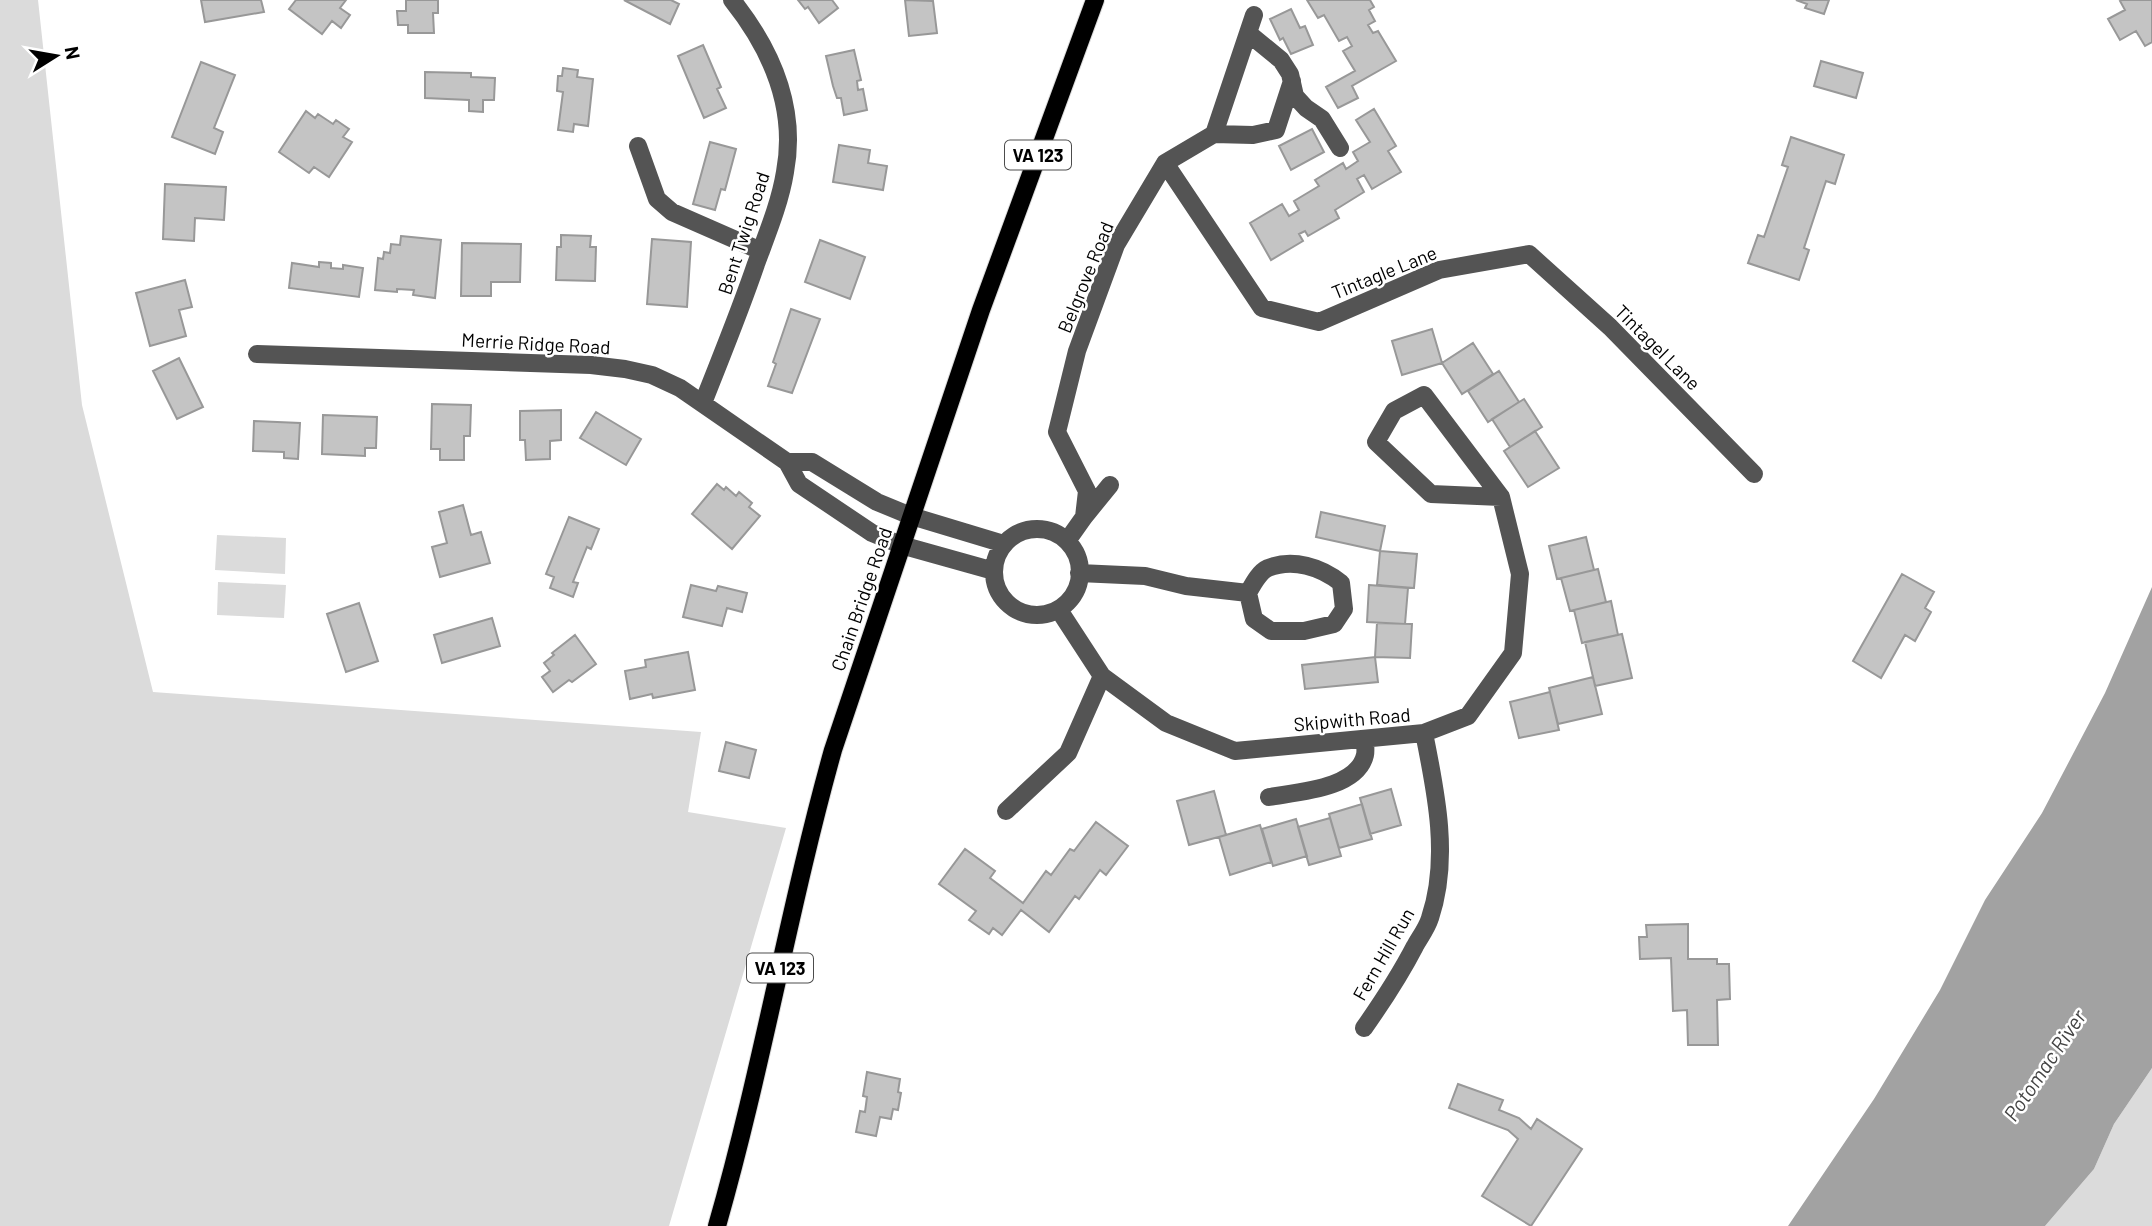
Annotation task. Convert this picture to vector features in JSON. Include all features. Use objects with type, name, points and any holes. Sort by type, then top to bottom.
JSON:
[{"type":"main road","name":"Chain Bridge Road","points":[[717,1226],[737,1154],[824,783],[849,699],[981,310],[1095,0]]},
{"type":"street","name":"Bent Twig Road","points":[[703,404],[761,251],[785,173],[788,143],[786,111],[767,51],[732,0]]},
{"type":"street","points":[[1254,15],[1214,134],[1253,135],[1276,131],[1292,81]]},
{"type":"street","points":[[1248,33],[1281,60],[1290,74],[1295,96],[1322,119],[1340,148]]},
{"type":"street","name":"Belgrove Road","points":[[1084,517],[1087,491],[1057,432],[1077,351],[1116,245],[1165,163],[1214,134]]},
{"type":"street","points":[[638,146],[657,198],[672,212],[761,251]]},
{"type":"street","name":"Tintagle Lane","points":[[1165,163],[1262,308],[1320,322],[1439,270],[1530,254]]},
{"type":"street","name":"Tintagel Lane","points":[[1530,254],[1610,327],[1754,474]]},
{"type":"street","name":"Merrie Ridge Road","points":[[257,354],[488,361],[625,369],[652,375],[680,388],[787,462],[799,484],[872,533],[901,545],[993,571]]},
{"type":"street","name":"Skipwith Road","points":[[1059,610],[1102,676],[1166,723],[1234,751],[1424,733],[1468,716],[1513,653],[1520,574],[1501,497],[1424,395],[1394,411],[1376,442],[1431,494],[1501,497]]},
{"type":"street","name":"Merrie Ridge Road","points":[[787,462],[812,462],[877,502],[911,516],[1004,544]]},
{"type":"street","points":[[1067,541],[1110,485]]},
{"type":"street","points":[[1028,530],[1049,531],[1067,541],[1079,564],[1076,590],[1069,601],[1059,610],[1038,615],[1017,611],[1005,602],[997,590],[993,571],[997,553],[1004,544],[1014,535],[1028,530]]},
{"type":"street","points":[[1294,564],[1325,570],[1340,583],[1344,609],[1334,624],[1304,631],[1271,631],[1254,619],[1248,593],[1256,579],[1267,568],[1294,564]]},
{"type":"street","points":[[1079,573],[1145,576],[1186,586],[1248,593]]},
{"type":"street","points":[[1006,811],[1068,752],[1102,676]]},
{"type":"street","name":"Fern Hill Run","points":[[1364,1028],[1395,984],[1430,920],[1437,890],[1440,853],[1437,814],[1434,782],[1424,733]]},
{"type":"street","points":[[1269,797],[1325,788],[1347,778],[1359,769],[1366,755],[1365,739]]},
{"type":"shaded area","points":[[0,0],[38,0],[82,405],[153,692],[701,732],[688,812],[786,828],[669,1226],[0,1226]]},
{"type":"shaded area","points":[[217,535],[286,538],[285,574],[215,570]]},
{"type":"shaded area","points":[[218,582],[286,585],[284,618],[217,615]]},
{"type":"shaded area","points":[[2152,1068],[2152,1226],[2045,1226],[2094,1169],[2114,1124]]},
{"type":"water","name":"Potomac River","points":[[2152,587],[2152,1068],[2114,1124],[2094,1169],[2045,1226],[1788,1226],[1874,1099],[1940,990],[1985,900],[2042,813],[2105,693]]},
{"type":"building","points":[[201,0],[261,0],[264,12],[205,22]]},
{"type":"building","points":[[296,0],[346,0],[340,8],[350,15],[341,28],[332,21],[322,34],[289,9]]},
{"type":"building","points":[[406,0],[438,0],[438,13],[433,13],[434,33],[408,33],[408,25],[398,25],[397,11],[406,11]]},
{"type":"building","points":[[624,0],[671,0],[679,4],[670,24]]},
{"type":"building","points":[[798,0],[832,0],[838,8],[819,23],[808,7],[805,9]]},
{"type":"building","points":[[905,0],[933,1],[937,33],[909,36]]},
{"type":"building","points":[[1307,0],[1370,0],[1374,7],[1369,10],[1375,21],[1368,25],[1373,33],[1378,31],[1396,61],[1352,86],[1358,98],[1338,108],[1326,87],[1355,71],[1343,51],[1352,46],[1347,37],[1339,41],[1324,15],[1318,18]]},
{"type":"building","points":[[1796,0],[1829,0],[1824,14],[1805,8],[1807,4]]},
{"type":"building","points":[[2152,0],[2152,42],[2145,46],[2136,31],[2120,40],[2108,19],[2125,10],[2120,1]]},
{"type":"building","points":[[1291,9],[1300,28],[1305,26],[1313,45],[1291,54],[1283,38],[1280,40],[1270,19]]},
{"type":"building","points":[[703,45],[721,87],[717,89],[726,108],[704,118],[678,56]]},
{"type":"building","points":[[854,50],[861,80],[857,81],[858,90],[863,89],[867,110],[844,115],[826,56]]},
{"type":"building","points":[[1821,61],[1863,73],[1856,98],[1814,86]]},
{"type":"building","points":[[201,62],[235,75],[214,128],[223,132],[215,154],[172,137]]},
{"type":"building","points":[[563,68],[578,70],[577,77],[593,79],[588,126],[574,124],[573,132],[558,130],[563,92],[557,91],[558,76],[562,76]]},
{"type":"building","points":[[425,72],[471,73],[471,77],[495,78],[494,100],[483,100],[483,112],[469,111],[469,100],[425,98]]},
{"type":"building","points":[[1374,109],[1396,146],[1388,151],[1401,172],[1372,189],[1364,175],[1357,179],[1364,192],[1335,210],[1339,218],[1308,236],[1305,231],[1299,234],[1303,241],[1271,260],[1250,223],[1282,204],[1289,216],[1299,210],[1294,201],[1319,186],[1315,180],[1343,163],[1346,169],[1358,161],[1353,152],[1370,142],[1356,120]]},
{"type":"building","points":[[306,111],[315,118],[318,114],[333,124],[336,120],[349,129],[343,137],[352,142],[329,177],[314,167],[309,173],[279,152]]},
{"type":"building","points":[[1312,129],[1324,152],[1291,170],[1279,146]]},
{"type":"building","points":[[1791,137],[1844,155],[1835,184],[1826,181],[1804,248],[1809,250],[1799,280],[1748,263],[1758,235],[1764,237],[1788,167],[1782,165]]},
{"type":"building","points":[[710,142],[736,149],[725,190],[721,189],[715,210],[693,204]]},
{"type":"building","points":[[839,145],[870,150],[868,163],[887,166],[883,190],[833,182]]},
{"type":"building","points":[[165,184],[226,187],[224,220],[195,218],[194,241],[163,239]]},
{"type":"building","points":[[561,235],[591,236],[590,247],[596,247],[595,281],[556,280],[557,247],[561,247]]},
{"type":"building","points":[[401,236],[441,240],[435,298],[413,295],[414,290],[375,290],[378,258],[383,259],[384,252],[390,253],[391,244],[400,245]]},
{"type":"building","points":[[652,239],[691,242],[687,307],[647,304]]},
{"type":"building","points":[[820,240],[865,257],[850,299],[805,282]]},
{"type":"building","points":[[462,243],[521,244],[520,282],[491,282],[491,296],[461,296]]},
{"type":"building","points":[[319,262],[331,263],[331,268],[343,269],[343,265],[363,268],[359,297],[289,288],[292,263],[319,267]]},
{"type":"building","points":[[185,280],[192,307],[179,310],[186,336],[150,346],[136,293]]},
{"type":"building","points":[[791,309],[820,319],[792,393],[768,386]]},
{"type":"building","points":[[1432,329],[1442,363],[1402,375],[1392,341]]},
{"type":"building","points":[[1473,343],[1493,374],[1462,394],[1442,363]]},
{"type":"building","points":[[179,358],[203,407],[177,419],[153,371]]},
{"type":"building","points":[[1499,371],[1519,402],[1488,422],[1468,391]]},
{"type":"building","points":[[1524,399],[1542,427],[1510,447],[1492,419]]},
{"type":"building","points":[[432,404],[471,405],[470,436],[464,436],[464,460],[440,460],[440,449],[431,449]]},
{"type":"building","points":[[561,410],[561,440],[550,441],[550,459],[526,460],[525,440],[520,440],[520,411]]},
{"type":"building","points":[[596,412],[641,439],[626,465],[580,438]]},
{"type":"building","points":[[323,415],[377,417],[376,448],[365,448],[365,456],[322,454]]},
{"type":"building","points":[[254,421],[300,423],[298,459],[284,458],[284,452],[253,451]]},
{"type":"building","points":[[1535,431],[1559,468],[1528,487],[1504,451]]},
{"type":"building","points":[[717,484],[724,490],[726,487],[736,496],[739,492],[752,503],[749,507],[760,516],[732,549],[692,514]]},
{"type":"building","points":[[463,505],[471,535],[481,532],[490,563],[440,577],[432,547],[447,543],[439,512]]},
{"type":"building","points":[[1321,512],[1385,526],[1380,551],[1316,537]]},
{"type":"building","points":[[569,517],[599,529],[591,549],[587,547],[573,582],[578,583],[573,597],[550,588],[554,577],[546,574]]},
{"type":"building","points":[[1586,537],[1594,570],[1557,579],[1549,546]]},
{"type":"building","points":[[1380,551],[1417,554],[1414,588],[1377,585]]},
{"type":"building","points":[[1598,569],[1606,602],[1570,611],[1561,578]]},
{"type":"building","points":[[1902,574],[1934,592],[1925,608],[1931,612],[1915,641],[1905,635],[1881,678],[1853,661]]},
{"type":"building","points":[[691,585],[716,591],[718,586],[747,593],[742,612],[727,608],[722,626],[683,617]]},
{"type":"building","points":[[1369,585],[1408,588],[1405,624],[1367,622]]},
{"type":"building","points":[[1611,601],[1618,635],[1582,643],[1574,610]]},
{"type":"building","points":[[359,603],[378,661],[346,672],[327,614]]},
{"type":"building","points":[[492,618],[500,646],[442,663],[434,635]]},
{"type":"building","points":[[1377,623],[1412,624],[1410,658],[1375,657]]},
{"type":"building","points":[[1622,634],[1632,678],[1595,686],[1585,642]]},
{"type":"building","points":[[575,635],[596,664],[553,692],[542,677],[550,671],[544,663]]},
{"type":"building","points":[[688,652],[695,690],[653,698],[652,694],[630,699],[625,671],[646,667],[645,660]]},
{"type":"building","points":[[1375,657],[1378,682],[1305,689],[1302,665]]},
{"type":"building","points":[[1593,677],[1602,714],[1558,724],[1549,688]]},
{"type":"building","points":[[1550,692],[1559,730],[1519,738],[1510,702]]},
{"type":"building","points":[[726,742],[756,750],[749,778],[719,771]]},
{"type":"building","points":[[1391,789],[1401,825],[1370,834],[1360,798]]},
{"type":"building","points":[[1214,791],[1226,835],[1189,845],[1177,801]]},
{"type":"building","points":[[1362,804],[1372,839],[1339,848],[1329,814]]},
{"type":"building","points":[[1330,818],[1341,856],[1309,865],[1298,827]]},
{"type":"building","points":[[1296,819],[1307,856],[1273,866],[1262,829]]},
{"type":"building","points":[[1096,822],[1128,846],[1106,875],[1100,870],[1079,899],[1075,896],[1049,932],[1021,910],[1002,935],[993,928],[989,934],[969,920],[976,911],[939,884],[965,849],[995,871],[990,878],[1023,903],[1046,871],[1051,875],[1070,849],[1074,851]]},
{"type":"building","points":[[1260,825],[1271,862],[1230,875],[1219,837]]},
{"type":"building","points":[[1688,924],[1688,959],[1717,959],[1717,964],[1729,964],[1730,999],[1717,1000],[1718,1045],[1688,1045],[1687,1010],[1673,1011],[1671,958],[1640,959],[1639,937],[1647,937],[1646,925]]},
{"type":"building","points":[[867,1072],[900,1079],[898,1110],[893,1109],[891,1119],[880,1117],[876,1136],[856,1132],[860,1111],[865,1112],[867,1097],[863,1096]]},
{"type":"building","points":[[1458,1084],[1503,1100],[1499,1110],[1519,1118],[1531,1129],[1537,1119],[1582,1149],[1531,1226],[1482,1196],[1518,1139],[1508,1130],[1449,1108]]}]
